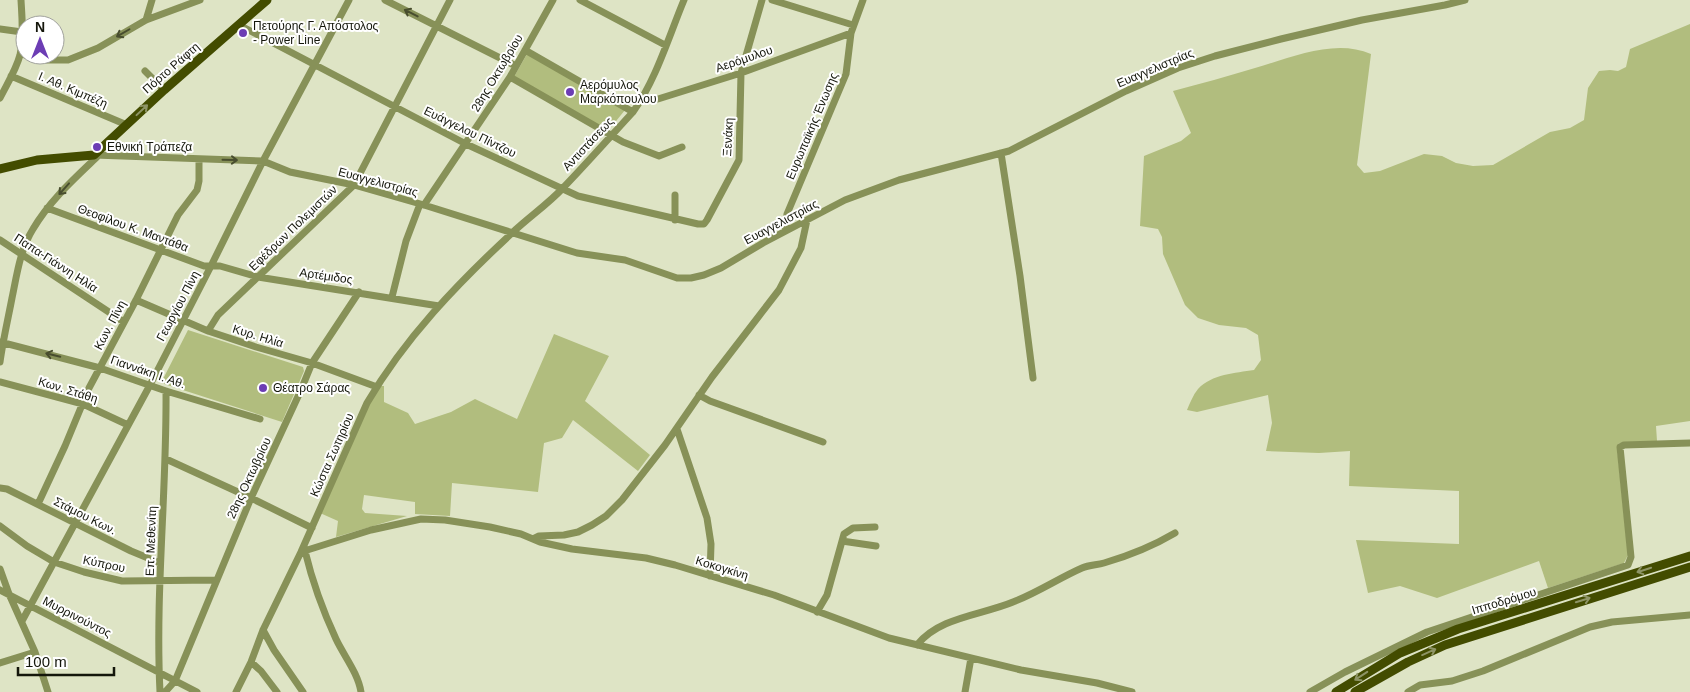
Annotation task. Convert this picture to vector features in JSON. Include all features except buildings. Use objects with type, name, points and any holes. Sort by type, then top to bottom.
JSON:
[{"type":"main road","name":"Πόρτο Ράφτη","points":[[96,155],[164,90],[266,0]]},
{"type":"main road","points":[[0,169],[37,160],[96,155]]},
{"type":"main road","name":"Ιπποδρόμου","points":[[1336,692],[1379,664],[1400,653],[1458,629],[1690,556]]},
{"type":"main road","name":"Ιπποδρόμου","points":[[1355,692],[1408,662],[1445,645],[1690,566]]},
{"type":"street","points":[[21,0],[21,15]]},
{"type":"street","points":[[146,20],[152,0]]},
{"type":"street","points":[[65,60],[98,48],[146,20],[200,0]]},
{"type":"street","name":"Γεωργίου Πίνη","points":[[22,621],[150,385],[263,161],[349,0]]},
{"type":"street","points":[[385,0],[516,66]]},
{"type":"street","name":"Εφέδρων Πολεμιστών","points":[[208,331],[218,315],[354,186],[450,0]]},
{"type":"street","name":"28ης Οκτωβρίου","points":[[392,298],[406,241],[422,205],[466,144],[510,77],[553,0]]},
{"type":"street","points":[[580,0],[665,45]]},
{"type":"street","name":"Αντιστάσεως","points":[[512,233],[562,189],[612,136],[642,100],[684,0]]},
{"type":"street","name":"Ξενάκη","points":[[704,224],[708,220],[739,160],[741,73],[762,0]]},
{"type":"street","points":[[772,0],[853,25]]},
{"type":"street","name":"Ευρωπαϊκής Ένωσης","points":[[785,231],[787,214],[846,74],[851,33],[863,0]]},
{"type":"street","name":"Ευαγγελιστρίας","points":[[96,155],[263,161],[298,174],[354,186],[422,205],[577,253],[625,260],[677,278],[691,278],[715,271],[785,231],[845,200],[899,180],[1009,151],[1126,91],[1178,68],[1215,56],[1290,37],[1362,20],[1465,0]]},
{"type":"street","name":"Ευάγγελου Πίντζου","points":[[239,25],[466,144],[578,196],[674,220],[704,224]]},
{"type":"street","points":[[0,28],[15,31]]},
{"type":"street","name":"Αερόμυλου","points":[[642,100],[658,99],[741,73],[851,33]]},
{"type":"street","points":[[525,50],[633,112]]},
{"type":"street","points":[[0,98],[18,65]]},
{"type":"street","points":[[145,71],[164,90]]},
{"type":"street","name":"Ι. Αθ. Κιμπέζη","points":[[11,76],[127,125]]},
{"type":"street","points":[[510,77],[623,142],[660,156],[682,147]]},
{"type":"street","points":[[1001,153],[1033,378]]},
{"type":"street","points":[[0,362],[1,343],[21,254],[32,230],[47,208],[96,155]]},
{"type":"street","name":"Κων. Πίνη","points":[[38,504],[89,388],[136,300],[178,215],[197,190],[199,160]]},
{"type":"street","points":[[674,220],[675,195]]},
{"type":"street","name":"Θεοφίλου Κ. Μαντάθα","points":[[47,208],[204,266],[211,266]]},
{"type":"street","points":[[533,539],[539,536],[564,535],[578,532],[606,516],[622,500],[677,429],[699,395],[778,290],[801,248],[807,220]]},
{"type":"street","name":"Κώστα Σωτηρίου","points":[[236,692],[251,662],[263,630],[303,551],[357,425],[376,387],[403,347],[439,306],[512,233]]},
{"type":"street","name":"Παπα-Γιάννη Ηλία","points":[[0,240],[124,322]]},
{"type":"street","name":"Αρτέμιδος","points":[[211,266],[220,266],[258,277],[439,306]]},
{"type":"street","name":"28ης Οκτωβρίου","points":[[165,692],[175,680],[251,498],[312,363],[359,292]]},
{"type":"street","name":"Κυρ. Ηλία","points":[[136,300],[208,331],[312,363],[376,387]]},
{"type":"street","name":"Γιαννάκη Ι. Αθ.","points":[[1,343],[53,354],[260,419]]},
{"type":"street","name":"Κων. Στάθη","points":[[0,382],[83,404],[128,425]]},
{"type":"street","name":"Επ. Μεθενίτη","points":[[160,692],[160,563],[166,459],[166,391]]},
{"type":"street","points":[[699,395],[823,442]]},
{"type":"street","points":[[677,429],[707,518],[711,544],[710,576]]},
{"type":"street","points":[[1310,692],[1345,672],[1426,632],[1628,565],[1631,557],[1620,446],[1690,443]]},
{"type":"street","points":[[166,459],[312,528]]},
{"type":"street","name":"Στάμου Κων.","points":[[0,488],[7,489],[75,524],[160,563]]},
{"type":"street","name":"Κοκογκίνη","points":[[303,551],[372,530],[421,519],[445,520],[490,527],[572,549],[646,558],[774,595],[881,636],[917,646],[1132,692]]},
{"type":"street","name":"Κύπρου","points":[[0,526],[26,546],[54,562],[84,572],[122,581],[216,580]]},
{"type":"street","points":[[817,612],[826,595],[842,541],[848,530],[875,527]]},
{"type":"street","points":[[917,646],[928,633],[950,623],[966,616],[1012,603],[1083,568],[1104,563],[1144,548],[1175,533]]},
{"type":"street","points":[[842,541],[876,546]]},
{"type":"street","points":[[303,551],[323,607],[336,638],[358,681],[361,692]]},
{"type":"street","points":[[0,569],[35,652],[48,692]]},
{"type":"street","name":"Μυρρινούντος","points":[[0,590],[197,692]]},
{"type":"street","points":[[1408,692],[1420,685],[1452,681],[1483,671],[1590,627],[1612,622],[1690,615]]},
{"type":"street","points":[[263,630],[274,650],[303,692]]},
{"type":"street","points":[[0,663],[35,652]]},
{"type":"street","points":[[965,692],[971,658]]},
{"type":"street","points":[[251,662],[261,671],[277,692]]},
{"type":"green space","points":[[1690,24],[1690,421],[1656,426],[1657,441],[1619,443],[1617,447],[1628,555],[1624,563],[1548,588],[1539,561],[1437,598],[1400,586],[1368,593],[1356,540],[1459,544],[1459,491],[1349,486],[1350,451],[1319,453],[1266,451],[1272,423],[1268,395],[1197,412],[1187,410],[1198,389],[1204,384],[1224,375],[1254,370],[1261,360],[1258,335],[1246,328],[1219,325],[1198,318],[1185,305],[1163,254],[1162,237],[1158,229],[1140,226],[1144,156],[1181,141],[1191,133],[1173,91],[1313,51],[1342,48],[1357,50],[1371,54],[1357,165],[1364,173],[1380,171],[1424,154],[1442,156],[1456,163],[1473,166],[1493,165],[1550,132],[1570,128],[1584,120],[1588,88],[1599,71],[1618,71],[1626,67],[1630,49]]},
{"type":"green space","points":[[527,54],[625,110],[608,131],[514,77]]},
{"type":"green space","points":[[188,330],[303,367],[304,371],[282,422],[161,383]]},
{"type":"green space","points":[[554,334],[609,356],[585,401],[650,455],[638,471],[573,420],[562,438],[544,443],[538,492],[452,483],[450,516],[415,514],[415,502],[364,495],[362,509],[365,513],[407,516],[336,537],[338,521],[320,513],[368,405],[379,386],[384,386],[384,402],[408,413],[415,424],[451,412],[475,399],[517,419]]},
{"type":"place","name":"Πετούρης Γ. Απόστολος - Power Line","points":[[243,33]]},
{"type":"place","name":"Αερόμυλος Μαρκόπουλου","points":[[570,92]]},
{"type":"place","name":"Εθνική Τράπεζα","points":[[97,147]]},
{"type":"place","name":"Θέατρο Σάρας","points":[[263,388]]}]
